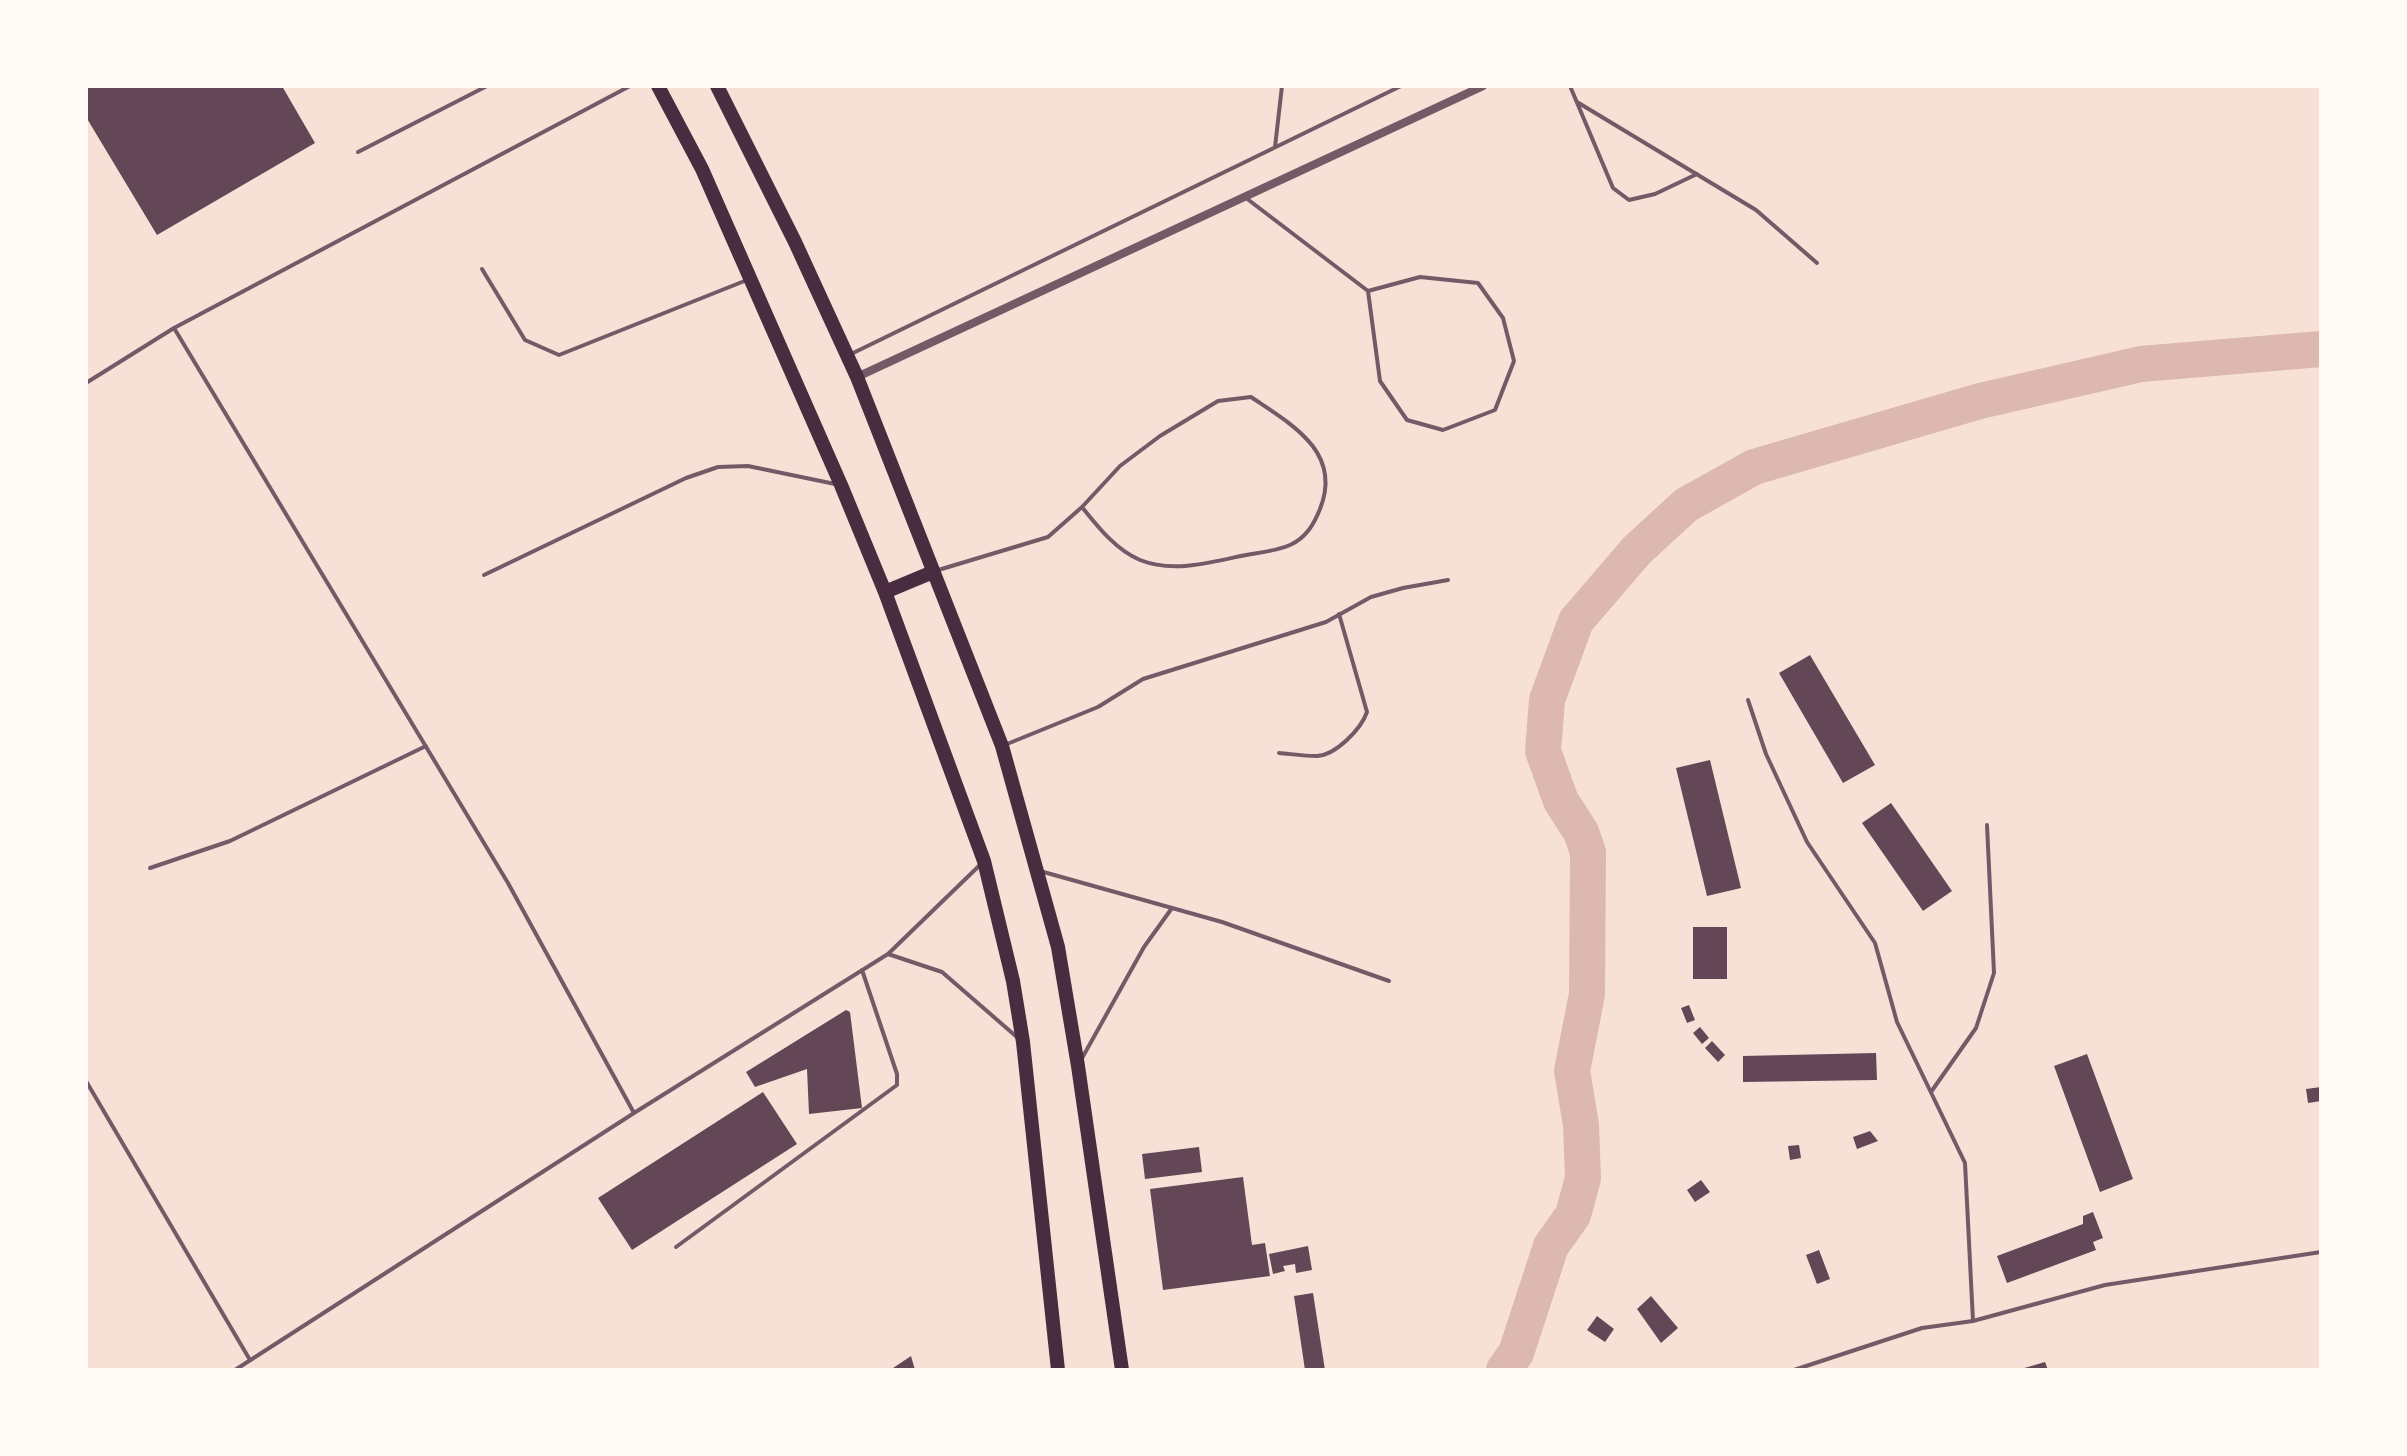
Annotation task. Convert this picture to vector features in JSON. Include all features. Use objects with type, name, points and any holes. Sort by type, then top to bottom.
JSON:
[{"type":"highway","points":[[658,86],[702,169],[841,485],[885,592],[984,861],[1013,981],[1023,1042],[1058,1370]]},
{"type":"highway","points":[[717,86],[795,242],[857,377],[1002,746],[1058,947],[1122,1370]]},
{"type":"highway","points":[[885,592],[933,572]]},
{"type":"street","points":[[857,377],[1483,86]]},
{"type":"lane","points":[[358,152],[487,86]]},
{"type":"lane","points":[[86,383],[174,328],[630,86]]},
{"type":"lane","points":[[1275,147],[1282,86]]},
{"type":"lane","points":[[847,356],[1401,86]]},
{"type":"lane","points":[[1570,86],[1613,188],[1629,200],[1655,194],[1697,174]]},
{"type":"lane","points":[[1577,102],[1756,210],[1817,263]]},
{"type":"lane","points":[[1244,197],[1368,291],[1380,381],[1407,420],[1443,430],[1495,410],[1514,361],[1503,318],[1478,283],[1420,277],[1368,291]]},
{"type":"lane","points":[[482,269],[525,340],[559,355],[749,279]]},
{"type":"lane","points":[[174,328],[508,883],[634,1113]]},
{"type":"lane","points":[[933,572],[1048,537],[1082,507],[1120,466],[1150,443],[1218,401],[1251,397],[1299,429],[1323,459],[1325,497],[1313,526],[1290,545],[1214,562],[1164,567],[1137,559],[1106,537],[1082,507]]},
{"type":"lane","points":[[484,575],[686,478],[718,467],[748,466],[841,485]]},
{"type":"lane","points":[[1002,746],[1098,707],[1143,679],[1326,622],[1371,597],[1448,580]]},
{"type":"lane","points":[[1279,753],[1321,756],[1348,740],[1362,726],[1367,712],[1339,614]]},
{"type":"lane","points":[[1748,700],[1766,754],[1807,842],[1875,943],[1897,1022],[1965,1163],[1973,1321]]},
{"type":"lane","points":[[150,868],[230,841],[426,746]]},
{"type":"lane","points":[[1931,1092],[1976,1028],[1994,973],[1987,825]]},
{"type":"lane","points":[[235,1370],[888,954],[984,861]]},
{"type":"lane","points":[[1038,870],[1246,930],[1389,981]]},
{"type":"lane","points":[[1078,1066],[1144,947],[1172,908]]},
{"type":"lane","points":[[888,954],[942,972],[1023,1042]]},
{"type":"lane","points":[[676,1247],[889,1094],[897,1085],[897,1074],[862,970]]},
{"type":"lane","points":[[86,1081],[250,1360]]},
{"type":"lane","points":[[1794,1370],[1922,1328],[1973,1321],[2105,1285],[2321,1252]]},
{"type":"building","points":[[86,86],[282,86],[315,143],[157,235],[86,117]]},
{"type":"building","points":[[1810,655],[1875,765],[1843,783],[1779,673]]},
{"type":"building","points":[[1710,760],[1741,888],[1707,896],[1676,768]]},
{"type":"building","points":[[1891,803],[1952,891],[1923,911],[1862,823]]},
{"type":"building","points":[[1693,927],[1727,927],[1727,979],[1693,979]]},
{"type":"building","points":[[1689,1005],[1695,1020],[1687,1023],[1681,1008]]},
{"type":"building","points":[[846,1010],[850,1012],[862,1108],[809,1114],[807,1069],[755,1087],[746,1072]]},
{"type":"building","points":[[1700,1027],[1709,1038],[1702,1044],[1693,1033]]},
{"type":"building","points":[[1712,1041],[1725,1055],[1718,1062],[1705,1048]]},
{"type":"building","points":[[1876,1053],[1877,1080],[1743,1082],[1743,1056]]},
{"type":"building","points":[[2087,1054],[2133,1179],[2100,1192],[2054,1066]]},
{"type":"building","points":[[2321,1087],[2321,1101],[2308,1103],[2306,1089]]},
{"type":"building","points":[[763,1092],[797,1144],[632,1250],[598,1198]]},
{"type":"building","points":[[1870,1131],[1878,1141],[1857,1149],[1853,1137]]},
{"type":"building","points":[[1799,1145],[1801,1158],[1790,1160],[1788,1146]]},
{"type":"building","points":[[1199,1147],[1202,1172],[1145,1179],[1142,1154]]},
{"type":"building","points":[[1243,1177],[1252,1245],[1265,1243],[1270,1276],[1163,1290],[1150,1189]]},
{"type":"building","points":[[1701,1180],[1710,1192],[1695,1202],[1687,1190]]},
{"type":"building","points":[[2093,1212],[2103,1238],[2093,1242],[2096,1250],[2007,1283],[1997,1256],[2083,1224],[2083,1216]]},
{"type":"building","points":[[1308,1246],[1312,1270],[1296,1273],[1295,1264],[1283,1266],[1285,1271],[1273,1274],[1269,1254]]},
{"type":"building","points":[[1819,1250],[1830,1279],[1817,1284],[1806,1255]]},
{"type":"building","points":[[1313,1293],[1325,1370],[1305,1370],[1294,1296]]},
{"type":"building","points":[[1651,1296],[1678,1328],[1661,1343],[1637,1309]]},
{"type":"building","points":[[1597,1316],[1614,1329],[1605,1342],[1587,1330]]},
{"type":"building","points":[[911,1356],[915,1370],[890,1370]]},
{"type":"building","points":[[2045,1362],[2048,1370],[2021,1369]]},
{"type":"waterway","points":[[1504,1370],[1516,1353],[1551,1246],[1573,1215],[1583,1178],[1581,1125],[1572,1071],[1587,994],[1588,852],[1581,832],[1561,801],[1543,751],[1547,700],[1576,621],[1637,550],[1686,505],[1754,467],[1980,401],[2141,364],[2321,349]]}]
